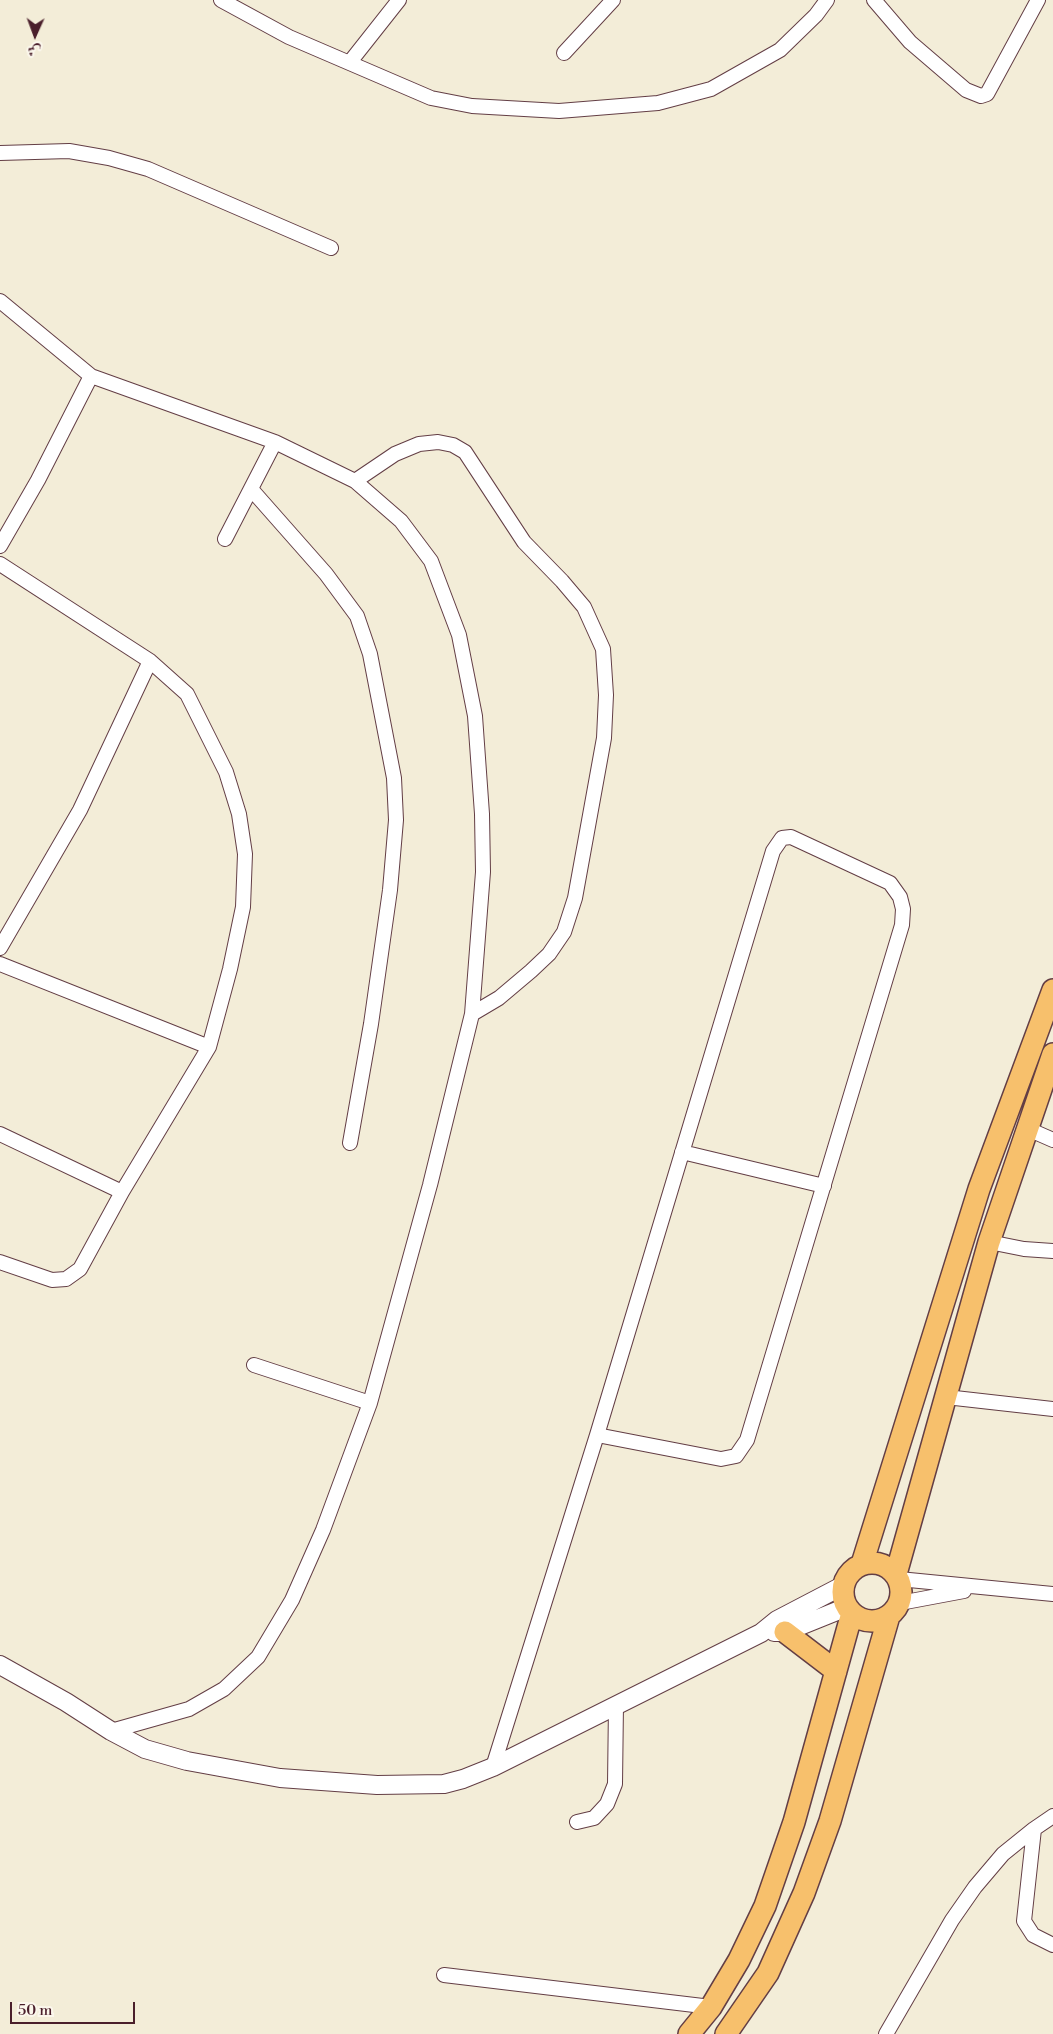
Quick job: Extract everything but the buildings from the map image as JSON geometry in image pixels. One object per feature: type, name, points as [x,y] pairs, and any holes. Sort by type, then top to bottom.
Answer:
[{"type":"main road","points":[[862,1564],[978,1189],[1053,990]]},
{"type":"main road","points":[[726,2034],[768,1972],[804,1893],[830,1821],[894,1609],[902,1591],[897,1576],[990,1242],[1053,1054]]},
{"type":"main road","points":[[894,1609],[877,1620],[864,1619],[850,1610],[843,1596],[844,1585],[850,1572],[862,1564],[880,1563],[897,1576]]},
{"type":"main road","points":[[689,2034],[711,2007],[739,1960],[771,1891],[794,1822],[836,1671],[850,1610]]},
{"type":"main road","points":[[785,1632],[836,1671]]},
{"type":"street","points":[[221,0],[289,37],[430,98],[472,106],[559,111],[658,103],[711,89],[780,50],[816,15],[827,0]]},
{"type":"street","points":[[350,62],[399,0]]},
{"type":"street","points":[[564,53],[613,0]]},
{"type":"street","points":[[874,0],[910,42],[966,90],[981,96],[987,94],[1038,0]]},
{"type":"street","points":[[0,153],[69,151],[109,158],[148,169],[331,248]]},
{"type":"street","points":[[0,301],[91,376],[275,442],[355,482],[401,521],[431,561],[459,634],[475,716],[482,814],[483,881],[472,1014],[430,1185],[370,1403],[323,1530],[296,1592],[258,1657],[224,1689],[189,1709],[111,1731]]},
{"type":"street","points":[[0,546],[38,480],[91,376]]},
{"type":"street","points":[[225,539],[275,442]]},
{"type":"street","points":[[355,482],[395,454],[419,444],[438,442],[453,445],[465,452],[524,542],[584,607],[603,649],[606,695],[604,738],[575,898],[564,932],[549,954],[531,971],[499,998],[472,1014]]},
{"type":"street","points":[[251,490],[326,574],[357,616],[370,654],[394,778],[396,820],[390,890],[371,1024],[350,1143]]},
{"type":"street","points":[[0,564],[150,661],[187,694],[226,772],[240,814],[245,854],[243,907],[230,969],[209,1047],[122,1192],[80,1269],[66,1279],[52,1280],[0,1262]]},
{"type":"street","points":[[0,948],[76,818],[150,661]]},
{"type":"street","points":[[493,1767],[597,1435],[772,851],[782,838],[791,836],[890,883],[900,897],[903,910],[902,925],[747,1440],[736,1456],[721,1459],[597,1435]]},
{"type":"street","points":[[0,964],[209,1047]]},
{"type":"street","points":[[1028,1130],[1053,1140]]},
{"type":"street","points":[[0,1134],[122,1192]]},
{"type":"street","points":[[682,1152],[824,1186]]},
{"type":"street","points":[[990,1242],[1024,1249],[1053,1251]]},
{"type":"street","points":[[254,1365],[370,1403]]},
{"type":"street","points":[[946,1398],[1053,1409]]},
{"type":"street","points":[[897,1576],[980,1588],[1053,1594]]},
{"type":"street","points":[[0,1665],[145,1749],[187,1761],[280,1778],[377,1785],[444,1784],[463,1780],[493,1767],[761,1633],[777,1620],[844,1585]]},
{"type":"street","points":[[894,1609],[980,1588]]},
{"type":"street","points":[[761,1633],[785,1632],[850,1610]]},
{"type":"street","points":[[576,1822],[594,1818],[607,1804],[614,1784],[616,1704]]},
{"type":"street","points":[[886,2034],[952,1920],[975,1887],[1003,1854],[1053,1816]]},
{"type":"street","points":[[1034,1829],[1024,1921],[1033,1936],[1053,1945]]},
{"type":"street","points":[[444,1975],[711,2007]]}]
